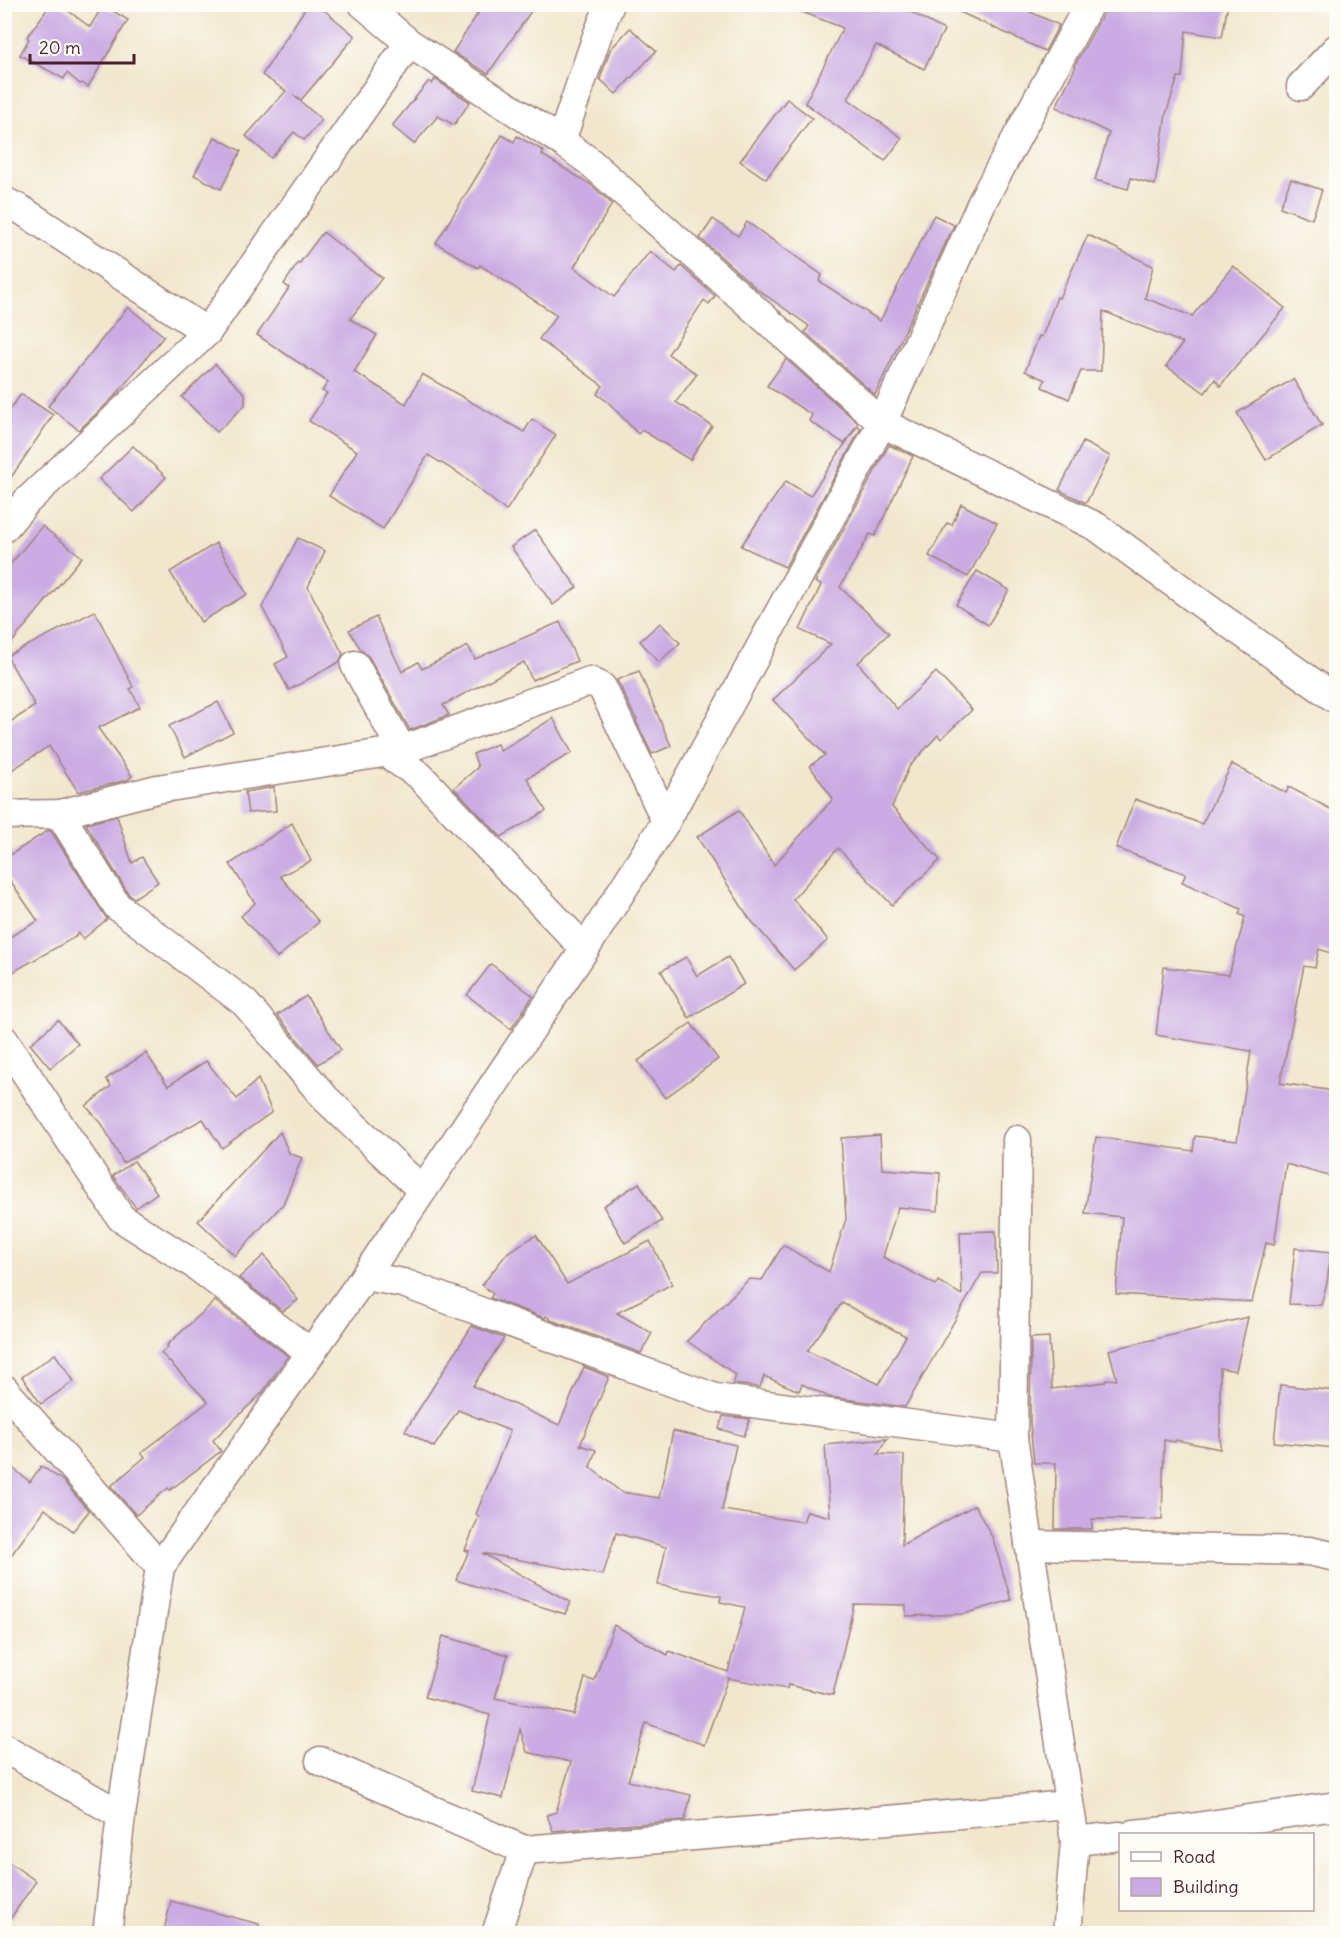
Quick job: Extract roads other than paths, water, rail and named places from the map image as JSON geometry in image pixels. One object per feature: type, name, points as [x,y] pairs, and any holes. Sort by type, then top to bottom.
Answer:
[{"type":"street","points":[[363,4],[410,43],[589,161],[882,423],[1097,527],[1336,699]]},
{"type":"street","points":[[561,141],[610,4]]},
{"type":"street","points":[[107,1934],[121,1815],[160,1567],[365,1276],[585,949],[666,821],[882,423],[983,200],[1089,4]]},
{"type":"street","points":[[4,528],[27,501],[207,332],[410,43]]},
{"type":"street","points":[[1301,86],[1336,49]]},
{"type":"street","points":[[4,201],[20,209],[207,332]]},
{"type":"street","points":[[355,665],[402,750]]},
{"type":"street","points":[[4,815],[60,814],[157,789],[402,750],[590,681],[602,687],[666,821]]},
{"type":"street","points":[[402,750],[396,760],[419,775],[585,949]]},
{"type":"street","points":[[60,814],[117,906],[245,1003],[326,1099],[422,1190]]},
{"type":"street","points":[[4,1040],[121,1218],[195,1265],[311,1353]]},
{"type":"street","points":[[1017,1140],[1013,1438],[1075,1841],[1067,1934]]},
{"type":"street","points":[[365,1276],[403,1283],[715,1398],[1013,1438]]},
{"type":"street","points":[[4,1389],[160,1567]]},
{"type":"street","points":[[1029,1545],[1309,1551],[1336,1557]]},
{"type":"street","points":[[4,1748],[121,1815]]},
{"type":"street","points":[[320,1761],[524,1850],[1070,1805]]},
{"type":"street","points":[[1144,1833],[1336,1806]]},
{"type":"street","points":[[1075,1841],[1119,1836]]},
{"type":"street","points":[[496,1934],[524,1850]]}]
